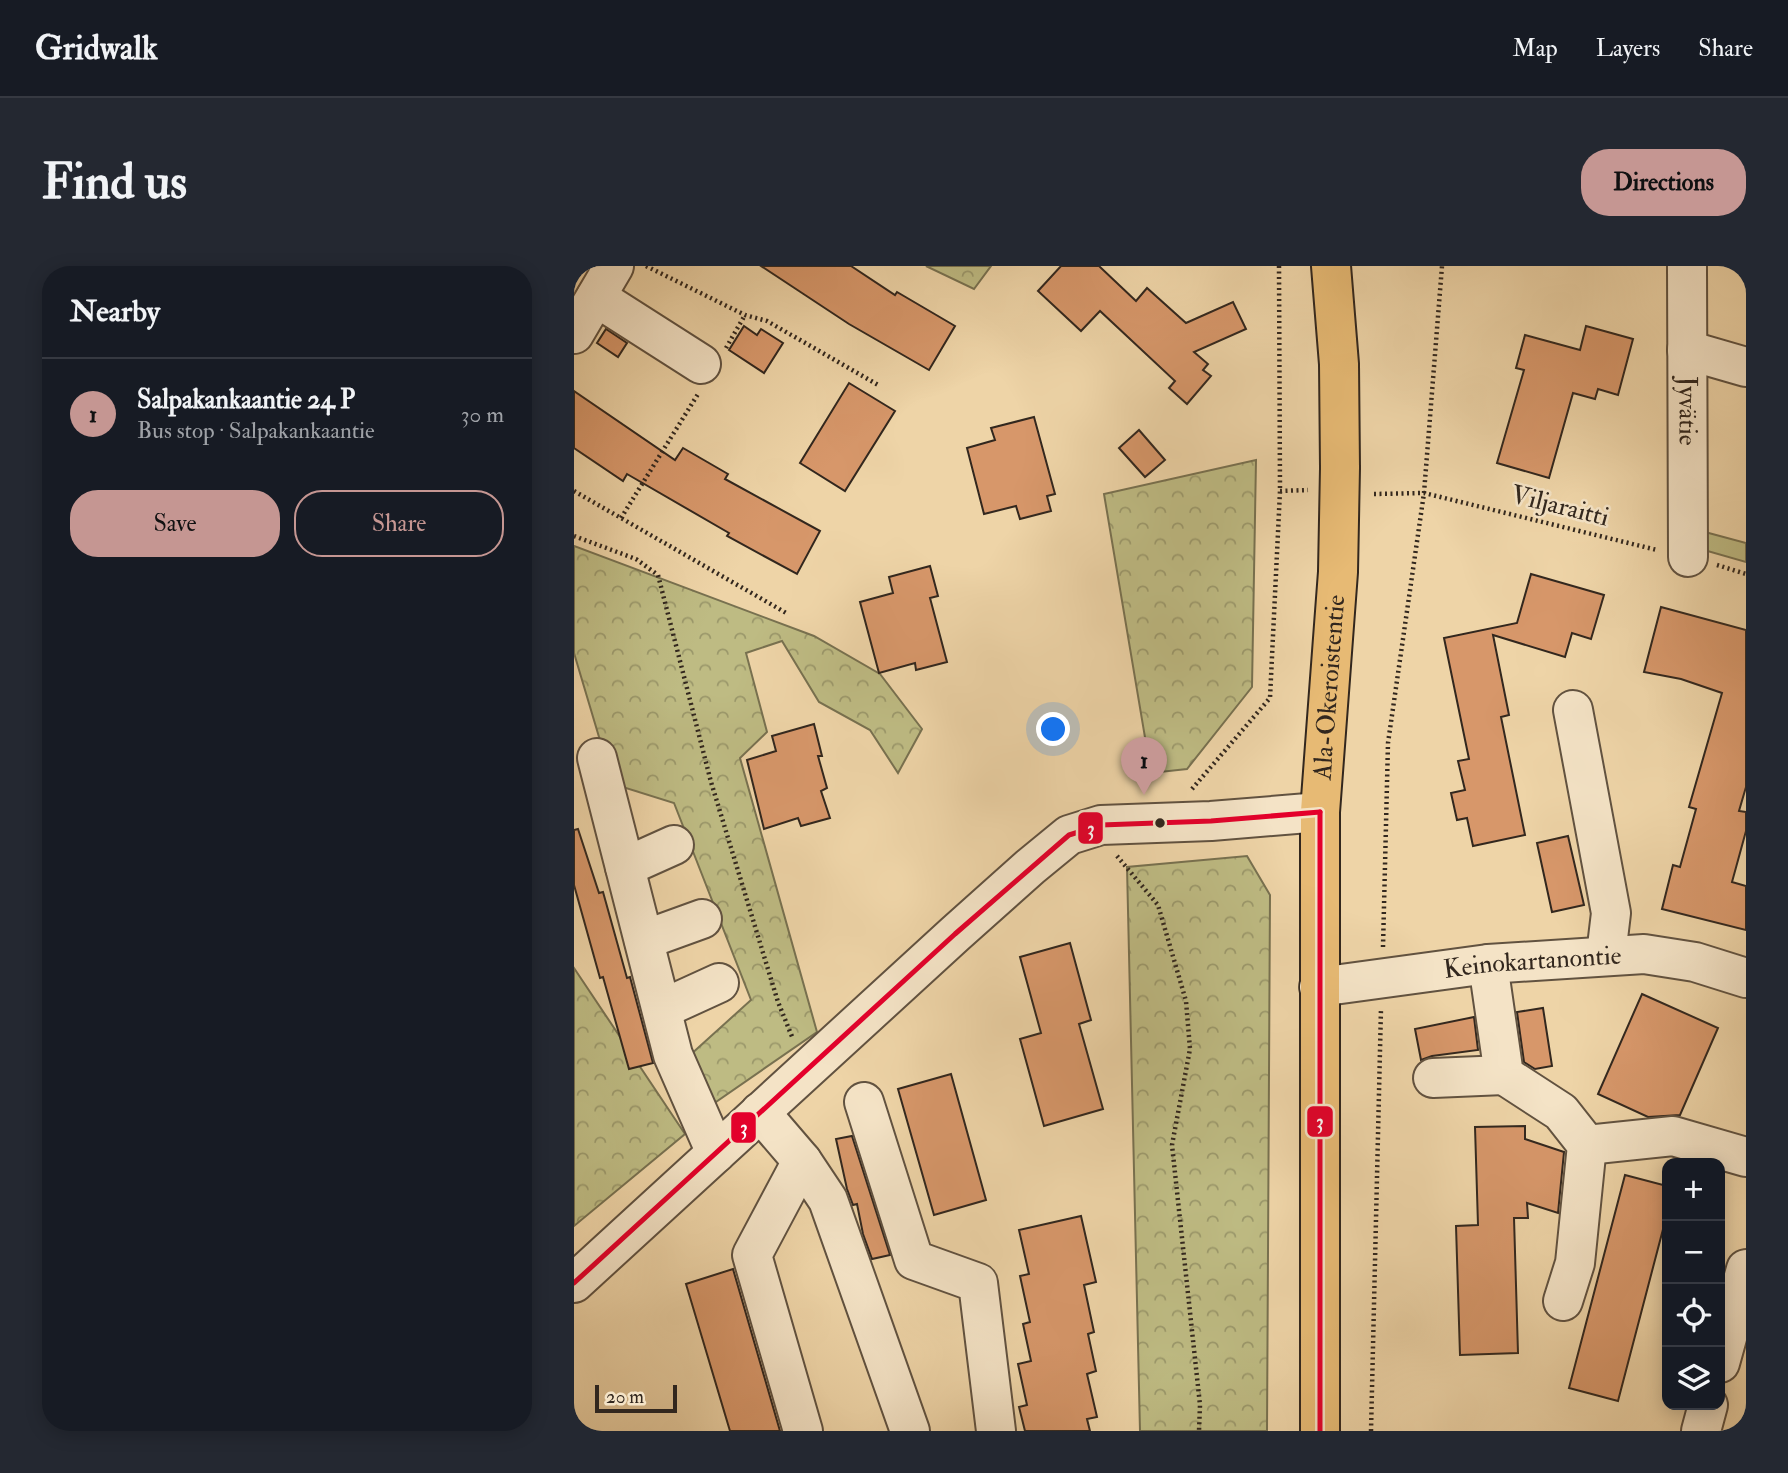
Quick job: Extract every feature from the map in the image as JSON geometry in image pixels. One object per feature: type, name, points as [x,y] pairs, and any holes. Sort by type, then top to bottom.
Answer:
[{"type":"main road","name":"Ala-Okeroistentie","points":[[1320,1431],[1320,812],[1338,572],[1339,364],[1331,266]]},
{"type":"main road","name":"Ala-Okeroistentie","points":[[1339,364],[1352,266]]},
{"type":"street","name":"Jyvätie","points":[[1687,266],[1688,557]]},
{"type":"street","points":[[574,334],[605,281],[706,372]]},
{"type":"street","points":[[1686,350],[1746,367]]},
{"type":"street","points":[[1573,709],[1611,913],[1606,955]]},
{"type":"street","points":[[597,758],[673,1055],[716,1153]]},
{"type":"street","points":[[574,1283],[1030,867],[1069,835],[1101,825],[1211,821],[1320,812]]},
{"type":"street","points":[[625,867],[674,845]]},
{"type":"street","points":[[644,940],[702,919]]},
{"type":"street","name":"Keinokartanontie","points":[[1319,987],[1488,964],[1644,954],[1695,962],[1746,978]]},
{"type":"street","points":[[1488,964],[1504,1075]]},
{"type":"street","points":[[662,1009],[719,983]]},
{"type":"street","points":[[1433,1078],[1504,1075],[1561,1112],[1587,1145],[1575,1263],[1563,1301]]},
{"type":"street","points":[[864,1102],[914,1260],[978,1283],[996,1431]]},
{"type":"street","points":[[760,1112],[802,1161],[828,1200],[910,1431]]},
{"type":"street","points":[[1587,1145],[1673,1136],[1746,1157]]},
{"type":"street","points":[[802,1161],[752,1255],[803,1431]]},
{"type":"street","points":[[1724,1347],[1746,1269]]},
{"type":"street","points":[[1701,1431],[1707,1410]]},
{"type":"path","points":[[645,266],[745,315],[767,321],[880,386]]},
{"type":"path","points":[[1180,791],[1192,790],[1270,698],[1280,491],[1279,266]]},
{"type":"path","points":[[1371,1431],[1388,743],[1424,493],[1442,266]]},
{"type":"path","points":[[621,518],[706,372],[745,315]]},
{"type":"path","points":[[1280,491],[1321,490]]},
{"type":"path","points":[[574,491],[788,614]]},
{"type":"path","name":"Viljaraitti","points":[[1374,494],[1424,493],[1688,557]]},
{"type":"path","points":[[574,536],[636,559],[658,575],[711,782],[778,1002],[798,1051]]},
{"type":"path","points":[[1114,853],[1158,905],[1186,1001],[1190,1049],[1172,1144],[1199,1391],[1199,1431]]},
{"type":"green space","points":[[926,266],[991,266],[974,289]]},
{"type":"green space","points":[[1256,460],[1252,687],[1187,769],[1151,773],[1104,494]]},
{"type":"green space","points":[[1705,532],[1746,543],[1746,562],[1704,550]]},
{"type":"green space","points":[[574,546],[814,636],[880,674],[922,729],[898,773],[870,730],[819,702],[782,641],[746,653],[767,732],[740,758],[817,1032],[713,1104],[689,1056],[751,1000],[674,803],[613,784],[574,653]]},
{"type":"green space","points":[[1247,856],[1270,895],[1267,1431],[1140,1431],[1127,867]]},
{"type":"green space","points":[[574,968],[685,1134],[574,1226]]},
{"type":"building","points":[[761,266],[851,266],[895,295],[897,292],[955,326],[929,370],[849,324]]},
{"type":"building","points":[[1061,266],[1099,266],[1136,301],[1147,288],[1186,323],[1233,302],[1246,329],[1194,352],[1208,364],[1203,370],[1211,376],[1187,404],[1169,388],[1175,381],[1100,311],[1081,331],[1038,291]]},
{"type":"building","points":[[744,326],[757,335],[761,329],[783,343],[764,373],[729,350]]},
{"type":"building","points":[[1586,326],[1633,339],[1618,395],[1598,389],[1595,399],[1573,393],[1549,478],[1497,463],[1524,370],[1516,368],[1525,335],[1580,350]]},
{"type":"building","points":[[606,329],[627,343],[618,357],[597,343]]},
{"type":"building","points":[[849,383],[895,411],[845,491],[800,463]]},
{"type":"building","points":[[574,391],[675,460],[683,448],[728,474],[725,479],[820,531],[797,574],[727,536],[729,533],[627,474],[623,481],[574,448]]},
{"type":"building","points":[[1034,417],[1055,494],[1047,496],[1051,511],[1020,519],[1016,506],[984,514],[967,448],[995,440],[991,428]]},
{"type":"building","points":[[1139,430],[1165,460],[1145,477],[1119,448]]},
{"type":"building","points":[[930,566],[938,596],[930,598],[947,662],[916,670],[915,663],[879,673],[860,602],[893,593],[889,577]]},
{"type":"building","points":[[1531,574],[1604,595],[1591,639],[1572,633],[1565,657],[1493,635],[1509,715],[1501,717],[1525,835],[1473,846],[1467,818],[1457,820],[1451,793],[1465,790],[1458,761],[1469,759],[1444,638],[1517,623]]},
{"type":"building","points":[[1661,607],[1746,630],[1746,787],[1739,811],[1746,812],[1746,831],[1732,882],[1746,886],[1746,930],[1662,909],[1673,865],[1680,867],[1696,809],[1689,807],[1722,693],[1681,679],[1644,672]]},
{"type":"building","points":[[814,724],[822,756],[818,756],[827,788],[821,791],[830,818],[801,826],[798,818],[764,829],[747,760],[776,751],[772,736]]},
{"type":"building","points":[[578,829],[599,893],[603,892],[653,1063],[629,1069],[574,885],[574,830]]},
{"type":"building","points":[[1568,836],[1584,905],[1552,912],[1537,843]]},
{"type":"building","points":[[1070,943],[1091,1020],[1079,1024],[1103,1109],[1044,1126],[1020,1039],[1041,1033],[1020,957]]},
{"type":"building","points":[[1642,994],[1718,1028],[1680,1115],[1648,1117],[1598,1094]]},
{"type":"building","points":[[1543,1008],[1552,1066],[1535,1069],[1524,1062],[1517,1012]]},
{"type":"building","points":[[1474,1017],[1478,1050],[1421,1060],[1415,1029]]},
{"type":"building","points":[[951,1074],[986,1200],[934,1215],[898,1089]]},
{"type":"building","points":[[1525,1126],[1525,1139],[1564,1152],[1558,1213],[1527,1203],[1528,1218],[1514,1218],[1518,1353],[1460,1355],[1456,1226],[1478,1225],[1475,1127]]},
{"type":"building","points":[[852,1136],[890,1255],[872,1259],[863,1234],[857,1204],[853,1205],[847,1189],[836,1139]]},
{"type":"building","points":[[1625,1175],[1662,1185],[1662,1233],[1618,1401],[1569,1388]]},
{"type":"building","points":[[1081,1216],[1096,1282],[1084,1285],[1094,1332],[1088,1334],[1096,1371],[1087,1374],[1097,1417],[1087,1419],[1090,1431],[1025,1431],[1019,1407],[1027,1405],[1018,1364],[1031,1361],[1023,1324],[1030,1322],[1020,1276],[1029,1274],[1019,1230]]},
{"type":"building","points":[[733,1269],[780,1431],[730,1431],[686,1284]]},
{"type":"transit line","name":"3","points":[[1320,812],[1320,1431]]},
{"type":"transit line","name":"3","points":[[574,1283],[955,934],[1069,835],[1101,825],[1211,821],[1320,812]]},
{"type":"place","name":"Salpakankaantie 24 P","points":[[1144,795]]}]
